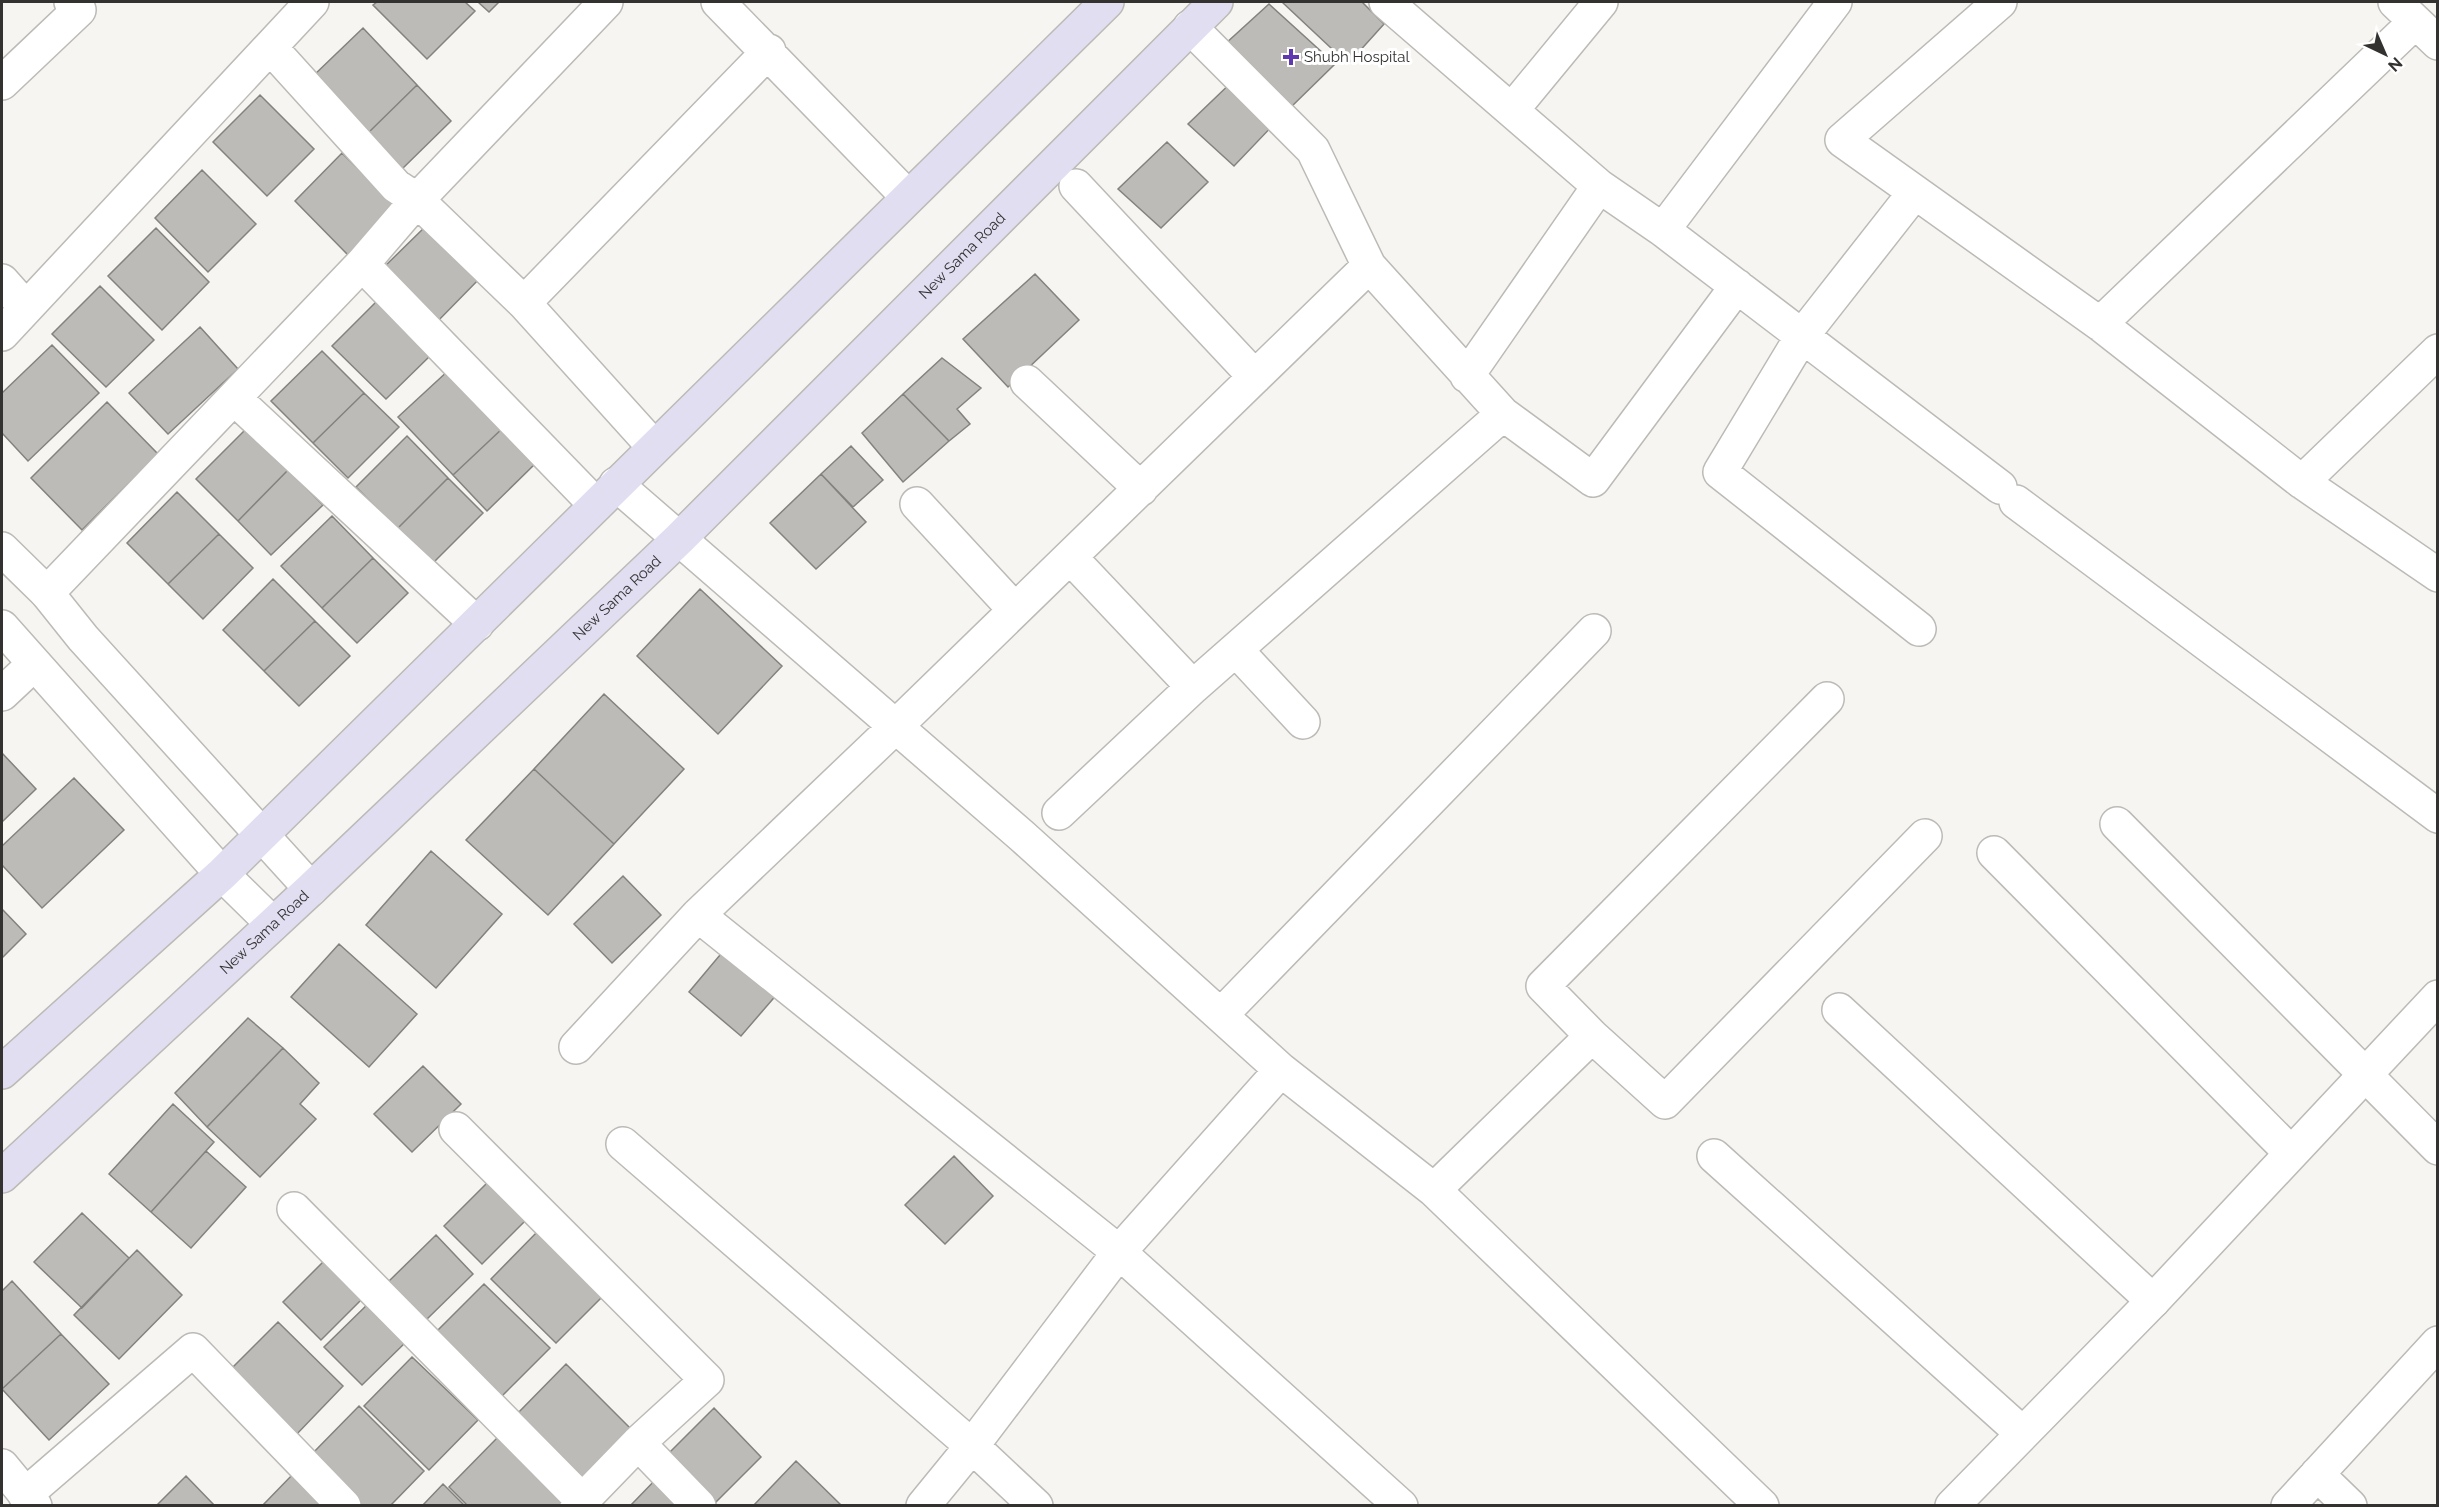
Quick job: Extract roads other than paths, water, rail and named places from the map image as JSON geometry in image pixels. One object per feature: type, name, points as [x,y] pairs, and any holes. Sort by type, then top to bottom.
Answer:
[{"type":"main road","points":[[2,1072],[222,874],[1107,2]]},
{"type":"main road","name":"New Sama Road","points":[[2,1176],[311,889],[679,539],[1216,2]]},
{"type":"street","points":[[2,83],[79,10],[71,2]]},
{"type":"street","points":[[2,334],[312,2]]},
{"type":"street","points":[[47,592],[362,264],[417,200],[606,2]]},
{"type":"street","points":[[718,2],[769,51],[908,197]]},
{"type":"street","points":[[1386,2],[1599,186],[1663,230],[2008,494],[2438,816]]},
{"type":"street","points":[[1512,110],[1601,2]]},
{"type":"street","points":[[1663,230],[1835,2]]},
{"type":"street","points":[[2000,2],[1842,140],[2100,324],[2302,482],[2438,575]]},
{"type":"street","points":[[2100,324],[2416,22]]},
{"type":"street","points":[[1190,27],[1313,150],[1369,266],[1503,414],[1593,480],[1737,286]]},
{"type":"street","points":[[270,47],[396,186],[417,200],[524,303],[654,447]]},
{"type":"street","points":[[524,303],[769,51]]},
{"type":"street","points":[[1076,186],[1255,377]]},
{"type":"street","points":[[1467,376],[1599,186]]},
{"type":"street","points":[[1915,192],[1802,336],[1720,471],[1919,629]]},
{"type":"street","points":[[362,264],[606,494],[679,539],[894,728],[1022,836],[1222,1014],[1281,1070],[1434,1190],[1762,1506]]},
{"type":"street","points":[[576,1047],[698,915],[1016,610],[1369,266]]},
{"type":"street","points":[[2,281],[26,308]]},
{"type":"street","points":[[2302,482],[2438,351]]},
{"type":"street","points":[[1027,382],[1141,489]]},
{"type":"street","points":[[234,399],[477,624]]},
{"type":"street","points":[[1059,813],[1193,687],[1237,651],[1503,414]]},
{"type":"street","points":[[917,504],[1016,610]]},
{"type":"street","points":[[2,549],[47,592],[84,638],[311,889]]},
{"type":"street","points":[[1070,557],[1193,687]]},
{"type":"street","points":[[2,627],[33,665],[222,874],[273,924]]},
{"type":"street","points":[[1222,1014],[1594,631]]},
{"type":"street","points":[[1237,651],[1303,722]]},
{"type":"street","points":[[2,694],[33,665]]},
{"type":"street","points":[[1827,699],[1543,986],[1592,1036],[1665,1102],[1925,836]]},
{"type":"street","points":[[2116,824],[2438,1148]]},
{"type":"street","points":[[1994,853],[2290,1152]]},
{"type":"street","points":[[698,915],[1119,1252],[1401,1506]]},
{"type":"street","points":[[1952,1506],[2153,1301],[2290,1152],[2438,997]]},
{"type":"street","points":[[1839,1010],[2153,1301]]},
{"type":"street","points":[[1434,1190],[1592,1036]]},
{"type":"street","points":[[922,1506],[972,1446],[1119,1252],[1281,1070]]},
{"type":"street","points":[[294,1209],[580,1503],[638,1443],[707,1380],[456,1129]]},
{"type":"street","points":[[623,1144],[972,1446],[1036,1506]]},
{"type":"street","points":[[1714,1156],[2022,1433]]},
{"type":"street","points":[[2288,1506],[2438,1343]]},
{"type":"street","points":[[2,1466],[30,1501],[193,1350],[344,1506]]},
{"type":"street","points":[[638,1443],[699,1506]]},
{"type":"street","points":[[2317,1474],[2350,1506]]},
{"type":"place","name":"Shubh Hospital","points":[[1291,57]]}]
